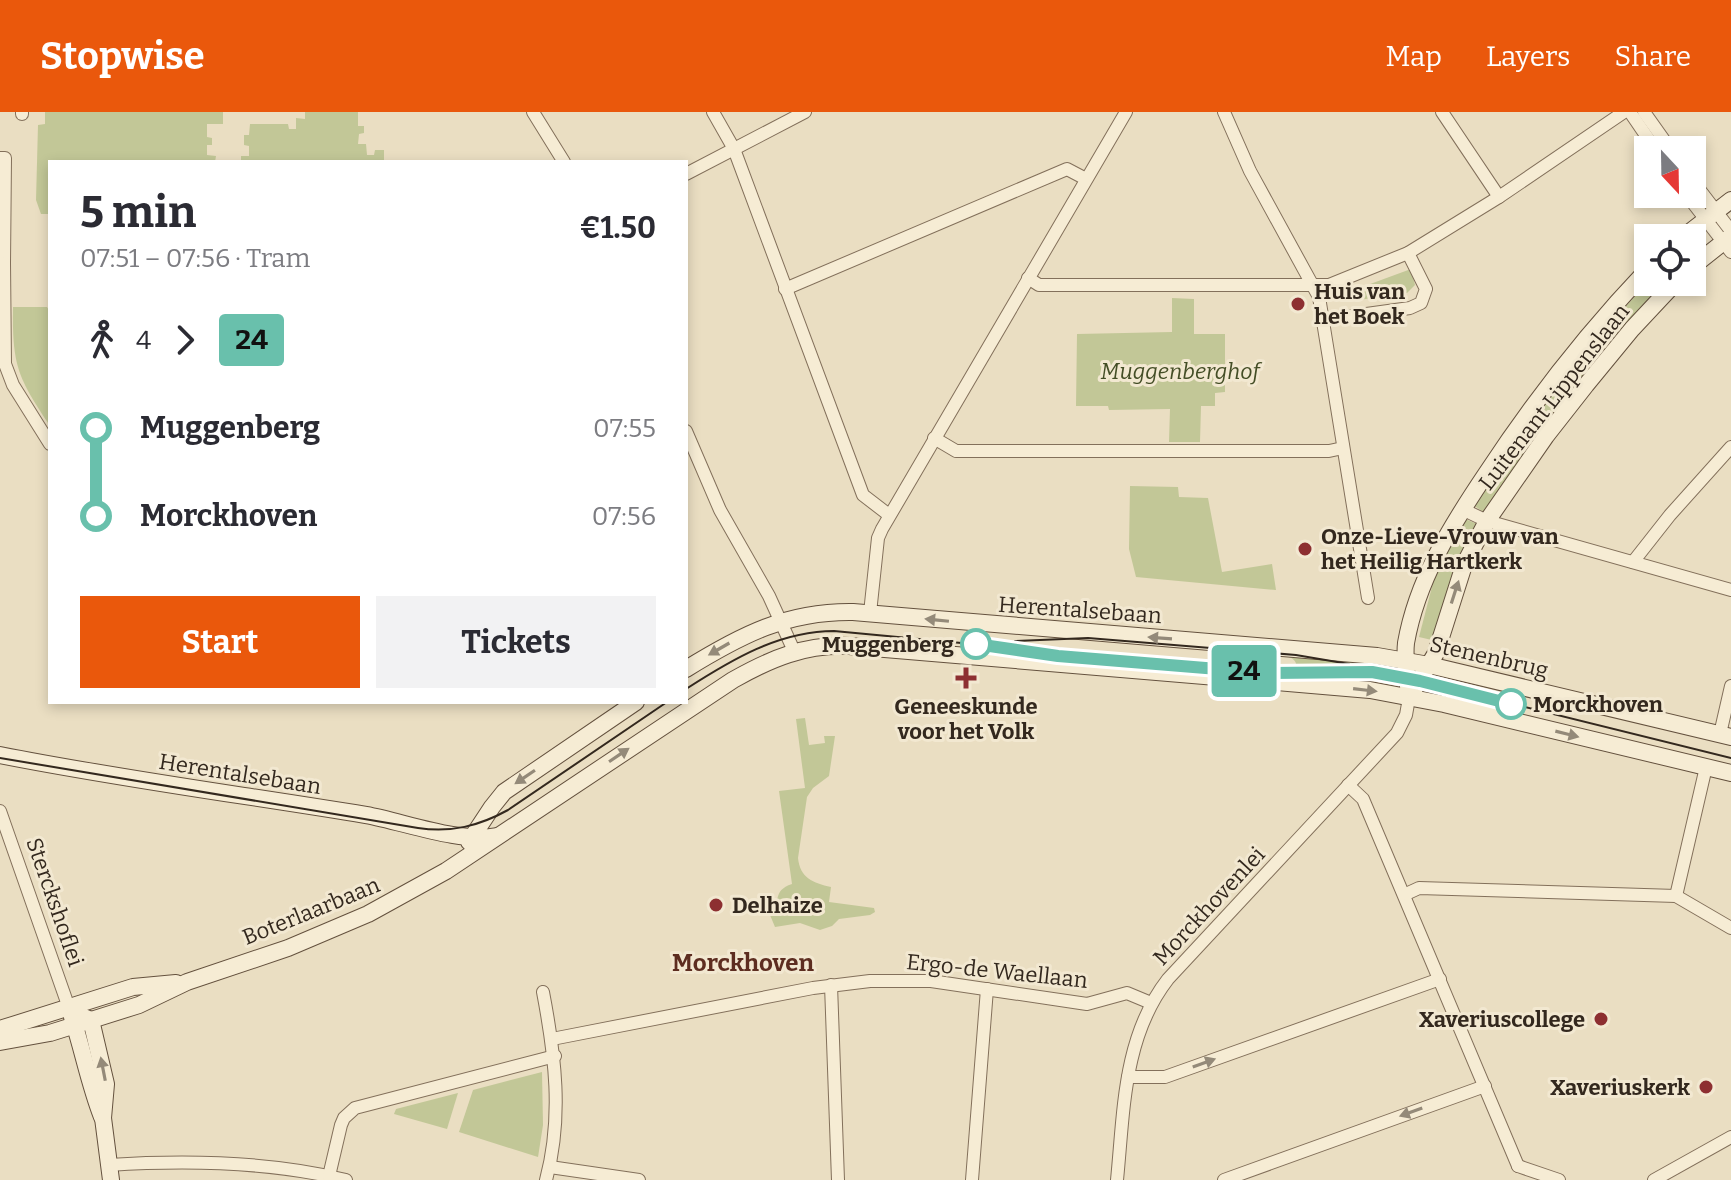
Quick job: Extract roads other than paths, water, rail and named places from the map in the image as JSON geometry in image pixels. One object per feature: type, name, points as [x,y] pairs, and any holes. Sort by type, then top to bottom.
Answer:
[{"type":"main road","points":[[1700,224],[1731,200]]},
{"type":"main road","points":[[1706,257],[1729,241]]},
{"type":"main road","name":"Luitenant Lippenslaan","points":[[1403,696],[1406,646],[1429,568],[1462,509],[1564,365],[1634,285]]},
{"type":"main road","name":"Luitenant Lippenslaan","points":[[1403,696],[1436,653],[1464,565],[1487,521],[1546,436],[1632,329],[1663,296]]},
{"type":"main road","name":"Herentalsebaan","points":[[688,668],[745,635],[781,620],[823,612],[870,613],[994,626],[1377,656]]},
{"type":"main road","name":"Herentalsebaan","points":[[0,755],[372,816],[473,837],[502,834],[722,686],[756,667],[794,651],[823,646],[1364,690],[1403,696]]},
{"type":"main road","name":"Stenenbrug","points":[[1377,656],[1429,665],[1725,736]]},
{"type":"main road","points":[[1403,696],[1731,773]]},
{"type":"main road","points":[[473,837],[504,792],[633,704]]},
{"type":"main road","name":"Boterlaarbaan","points":[[0,1042],[50,1033],[139,1005],[187,982],[328,932],[410,893],[502,834]]},
{"type":"main road","name":"Boterlaarbaan","points":[[446,871],[473,837]]},
{"type":"main road","name":"Boterlaarbaan","points":[[0,1029],[133,987],[187,982]]},
{"type":"main road","points":[[69,1008],[82,1023],[106,1084],[103,1118],[110,1172]]},
{"type":"street","points":[[533,112],[563,160]]},
{"type":"street","points":[[713,112],[734,149],[863,495],[889,515]]},
{"type":"street","points":[[688,173],[805,112]]},
{"type":"street","points":[[870,613],[878,538],[889,515],[1126,112]]},
{"type":"street","points":[[1224,112],[1250,171],[1319,297],[1368,598]]},
{"type":"street","points":[[1442,112],[1499,197]]},
{"type":"street","points":[[1028,278],[1039,285],[1329,285],[1408,253],[1627,112],[1645,136]]},
{"type":"street","points":[[1644,112],[1661,136]]},
{"type":"street","points":[[0,158],[5,158],[2,263],[5,364],[13,385],[48,441]]},
{"type":"street","points":[[785,289],[1067,169],[1086,179]]},
{"type":"street","points":[[1701,208],[1729,241]]},
{"type":"street","points":[[1706,208],[1710,216]]},
{"type":"street","points":[[1323,320],[1410,308],[1421,303],[1426,289],[1408,253]]},
{"type":"street","points":[[688,436],[720,510],[781,620],[794,651]]},
{"type":"street","points":[[934,438],[956,451],[1329,451],[1343,448]]},
{"type":"street","points":[[1633,562],[1679,504],[1731,447]]},
{"type":"street","points":[[1462,509],[1487,521],[1731,590]]},
{"type":"street","points":[[1725,736],[1731,686]]},
{"type":"street","name":"Morckhovenlei","points":[[1117,1180],[1135,1040],[1151,1003],[1168,979],[1397,733],[1406,715],[1403,696]]},
{"type":"street","points":[[1676,896],[1706,767]]},
{"type":"street","points":[[1348,785],[1363,799],[1406,894],[1518,1166],[1513,1180]]},
{"type":"street","name":"Sterckshoflei","points":[[0,811],[69,1008]]},
{"type":"street","points":[[1406,894],[1419,888],[1676,896],[1731,928]]},
{"type":"street","points":[[1128,1077],[1165,1077],[1440,979]]},
{"type":"street","name":"Ergo-de Waellaan","points":[[552,1039],[831,985],[892,980],[931,981],[1087,1004],[1127,993],[1151,1003]]},
{"type":"street","points":[[831,985],[838,1180]]},
{"type":"street","points":[[972,1180],[987,989]]},
{"type":"street","points":[[543,992],[555,1056],[556,1125],[548,1173],[639,1180]]},
{"type":"street","points":[[329,1176],[341,1125],[355,1108],[555,1056]]},
{"type":"street","points":[[1224,1180],[1485,1086]]},
{"type":"street","points":[[1654,1180],[1731,1137]]},
{"type":"street","points":[[110,1172],[241,1164],[295,1169],[346,1180]]},
{"type":"street","points":[[1518,1166],[1559,1180]]},
{"type":"tram line","points":[[688,688],[756,649],[794,636],[834,631],[1004,647],[1058,656],[1267,673],[1361,671],[1420,681],[1731,758]]},
{"type":"tram line","points":[[1015,641],[1088,638],[1296,655],[1349,664]]},
{"type":"tram line","name":"24","points":[[976,644],[1058,656],[1267,673],[1372,672],[1511,704]]},
{"type":"tram line","points":[[0,758],[418,828],[453,829],[475,824],[508,810],[664,704]]},
{"type":"place","name":"Huis van het Boek","points":[[1298,304]]},
{"type":"place","name":"Onze-Lieve-Vrouw van het Heilig Hartkerk","points":[[1305,549]]},
{"type":"place","name":"Muggenberg","points":[[976,644]]},
{"type":"place","name":"Geneeskunde voor het Volk","points":[[966,678]]},
{"type":"place","name":"Morckhoven","points":[[1511,704]]},
{"type":"place","name":"Delhaize","points":[[716,905]]},
{"type":"place","name":"Xaveriuscollege","points":[[1601,1019]]},
{"type":"place","name":"Xaveriuskerk","points":[[1706,1087]]},
{"type":"district","name":"Morckhoven","points":[[743,963]]},
{"type":"park label","name":"Muggenberghof","points":[[1180,371]]}]
